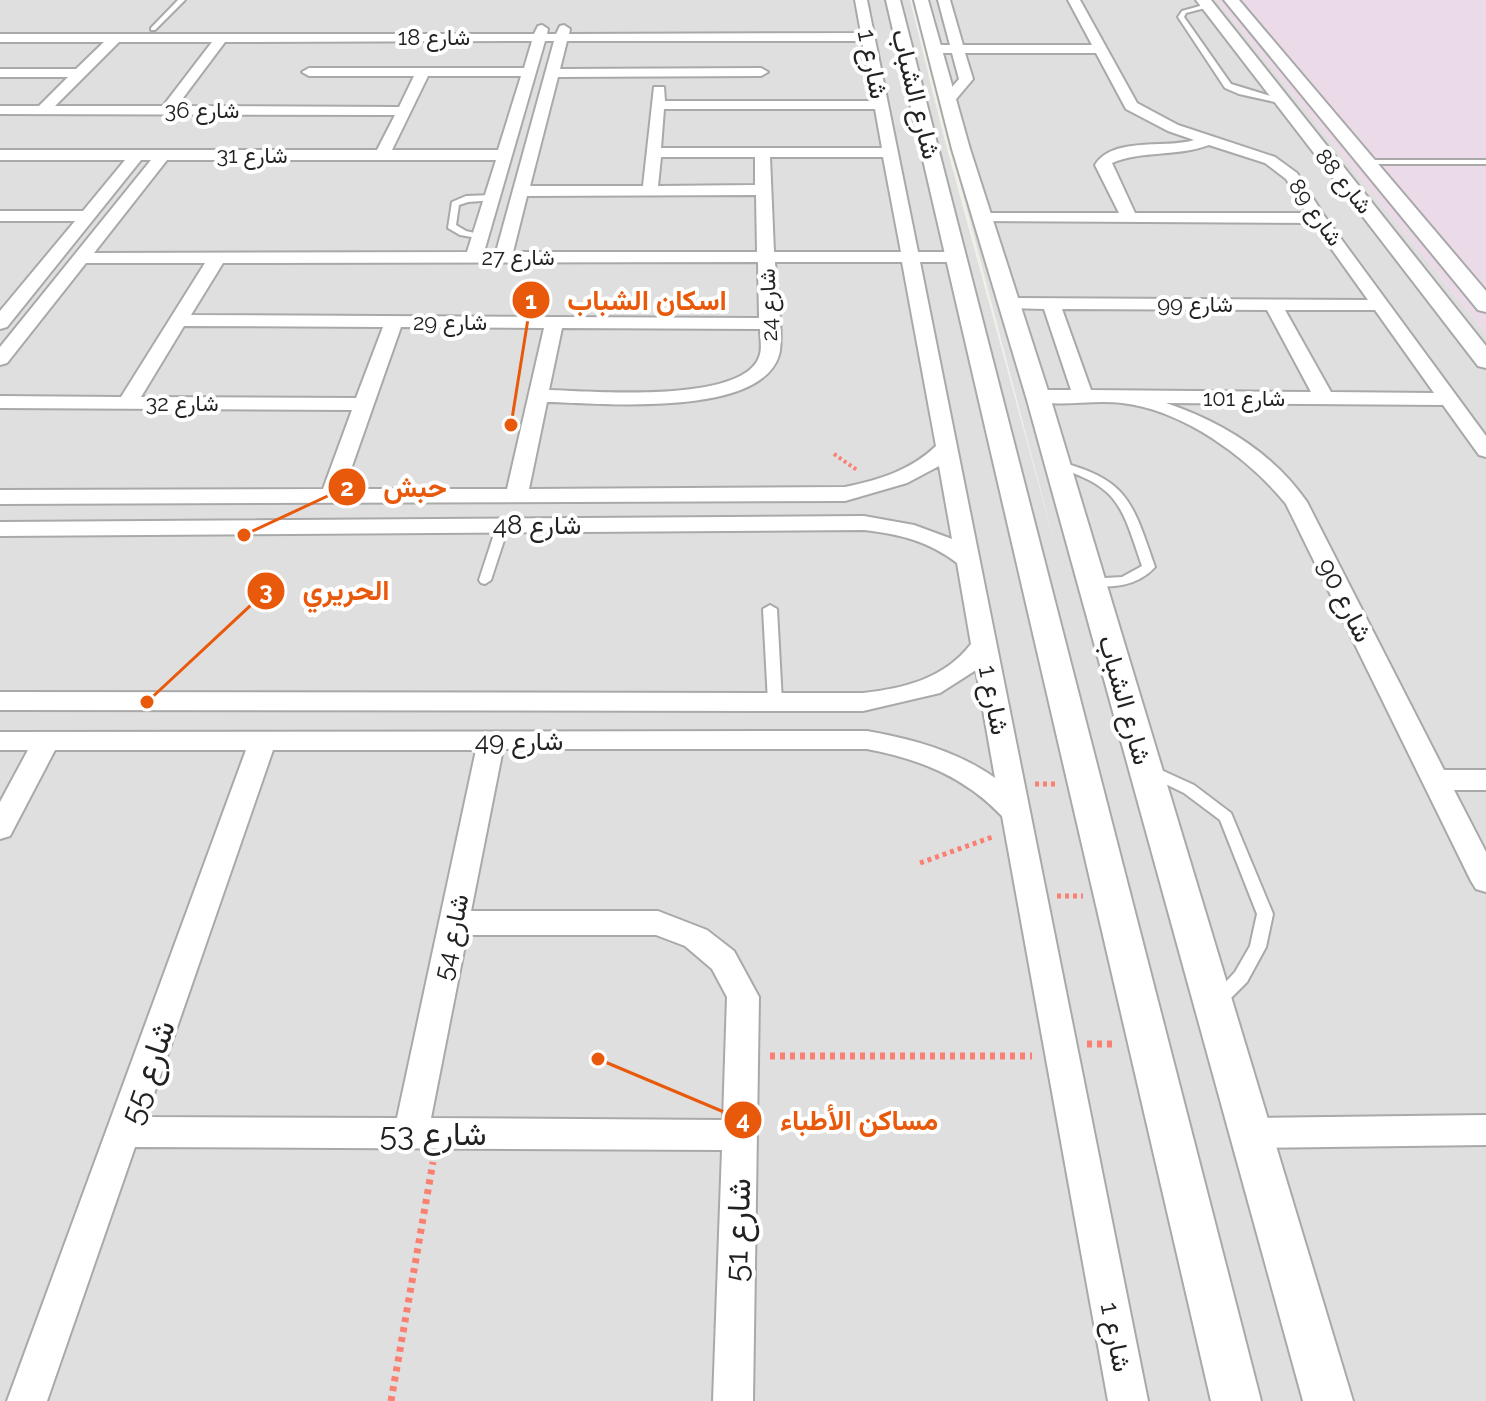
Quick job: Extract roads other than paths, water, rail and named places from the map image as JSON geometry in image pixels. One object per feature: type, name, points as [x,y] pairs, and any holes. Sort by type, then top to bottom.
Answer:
[{"type":"street","name":"شارع 1","points":[[861,0],[1128,1401]]},
{"type":"street","name":"شارع الشباب","points":[[893,0],[934,57],[954,251],[1236,1401]]},
{"type":"street","name":"شارع الشباب","points":[[921,0],[934,57],[1037,396],[1328,1401]]},
{"type":"street","points":[[944,0],[934,57],[1098,49]]},
{"type":"street","name":"شارع 89","points":[[1074,0],[1131,106],[1153,120],[1252,153],[1284,169],[1486,451]]},
{"type":"street","name":"شارع 88","points":[[1231,0],[1486,305]]},
{"type":"street","name":"شارع 88","points":[[1205,3],[1486,361]]},
{"type":"street","name":"شارع 18","points":[[0,29],[867,33]]},
{"type":"street","name":"شارع 18","points":[[0,38],[221,38],[320,55],[541,33]]},
{"type":"street","points":[[477,247],[541,33]]},
{"type":"street","name":"شارع 18","points":[[562,33],[761,71],[867,33]]},
{"type":"street","points":[[504,251],[562,33]]},
{"type":"street","points":[[43,110],[115,38]]},
{"type":"street","points":[[167,110],[221,38]]},
{"type":"street","points":[[301,85],[320,55],[423,72],[529,72]]},
{"type":"street","points":[[552,73],[761,71],[881,105]]},
{"type":"street","points":[[658,105],[761,71]]},
{"type":"street","points":[[382,155],[423,72]]},
{"type":"street","points":[[650,190],[661,72]]},
{"type":"street","points":[[0,73],[80,73]]},
{"type":"street","name":"شارع 36","points":[[0,110],[167,110],[289,104],[404,111]]},
{"type":"street","points":[[1129,217],[1103,165],[1106,160],[1125,153],[1184,149],[1207,140]]},
{"type":"street","points":[[654,152],[890,153]]},
{"type":"street","name":"شارع 24","points":[[538,396],[695,396],[723,390],[747,380],[763,368],[770,354],[762,152]]},
{"type":"street","points":[[1322,153],[1362,157]]},
{"type":"street","name":"شارع 31","points":[[0,155],[134,160]]},
{"type":"street","name":"شارع 31","points":[[159,160],[382,155],[503,160]]},
{"type":"street","points":[[0,323],[134,160]]},
{"type":"street","name":"شارع 31","points":[[0,164],[134,160],[503,160]]},
{"type":"street","points":[[0,359],[159,160]]},
{"type":"street","points":[[520,191],[764,190]]},
{"type":"street","points":[[0,216],[87,216]]},
{"type":"street","points":[[982,218],[1318,218]]},
{"type":"street","name":"شارع 27","points":[[86,252],[477,247],[504,251],[954,251]]},
{"type":"street","name":"شارع 27","points":[[86,252],[217,258],[477,247]]},
{"type":"street","points":[[128,402],[217,258]]},
{"type":"street","name":"شارع 99","points":[[1008,303],[1383,305]]},
{"type":"street","points":[[1051,303],[1083,396]]},
{"type":"street","points":[[1273,305],[1324,398]]},
{"type":"street","name":"شارع 29","points":[[179,320],[769,324]]},
{"type":"street","points":[[331,496],[394,321]]},
{"type":"street","points":[[517,495],[554,323]]},
{"type":"street","name":"شارع 101","points":[[1037,396],[1450,399]]},
{"type":"street","name":"شارع 90","points":[[1125,397],[1169,410],[1209,427],[1260,462],[1280,480],[1296,502],[1486,881]]},
{"type":"street","name":"شارع 32","points":[[0,402],[364,404]]},
{"type":"street","name":"شارع 48","points":[[0,497],[845,494],[881,486],[912,474],[936,459],[946,448]]},
{"type":"street","points":[[1008,470],[1057,467]]},
{"type":"street","name":"شارع 48","points":[[0,529],[864,523],[898,527],[930,536],[968,561]]},
{"type":"street","name":"شارع 49","points":[[0,701],[863,702],[907,696],[944,682],[973,662],[984,645]]},
{"type":"street","name":"شارع 49","points":[[1,742],[867,740],[915,748],[958,765],[996,790],[1017,820]]},
{"type":"street","points":[[0,829],[46,741]]},
{"type":"street","name":"شارع 55","points":[[27,1401],[126,1132],[263,741]]},
{"type":"street","name":"شارع 54","points":[[425,1133],[454,923],[491,741]]},
{"type":"street","points":[[1435,780],[1486,780]]},
{"type":"street","name":"شارع 51","points":[[454,923],[658,923],[696,938],[723,960],[743,997],[733,1401]]},
{"type":"street","points":[[1251,1133],[1486,1130]]},
{"type":"street","name":"شارع 53","points":[[126,1132],[740,1135]]},
{"type":"lane","points":[[153,29],[182,0]]},
{"type":"lane","points":[[1205,3],[1184,12],[1181,17],[1228,86],[1281,102]]},
{"type":"lane","points":[[1362,157],[1486,162]]},
{"type":"lane","points":[[477,247],[451,226],[455,204],[466,199],[492,198]]},
{"type":"lane","points":[[1057,467],[1096,477],[1124,498],[1149,567],[1139,577],[1125,582],[1091,582]]},
{"type":"lane","points":[[485,580],[503,525]]},
{"type":"lane","points":[[770,609],[775,702]]},
{"type":"lane","points":[[1145,768],[1189,789],[1226,817],[1265,914],[1258,947],[1241,977],[1214,1004]]},
{"type":"place","name":"اسكان الشباب","points":[[511,425]]},
{"type":"place","name":"حبش","points":[[244,535]]},
{"type":"place","name":"الحريري","points":[[147,702]]},
{"type":"place","name":"مساكن الأطباء","points":[[598,1059]]}]
